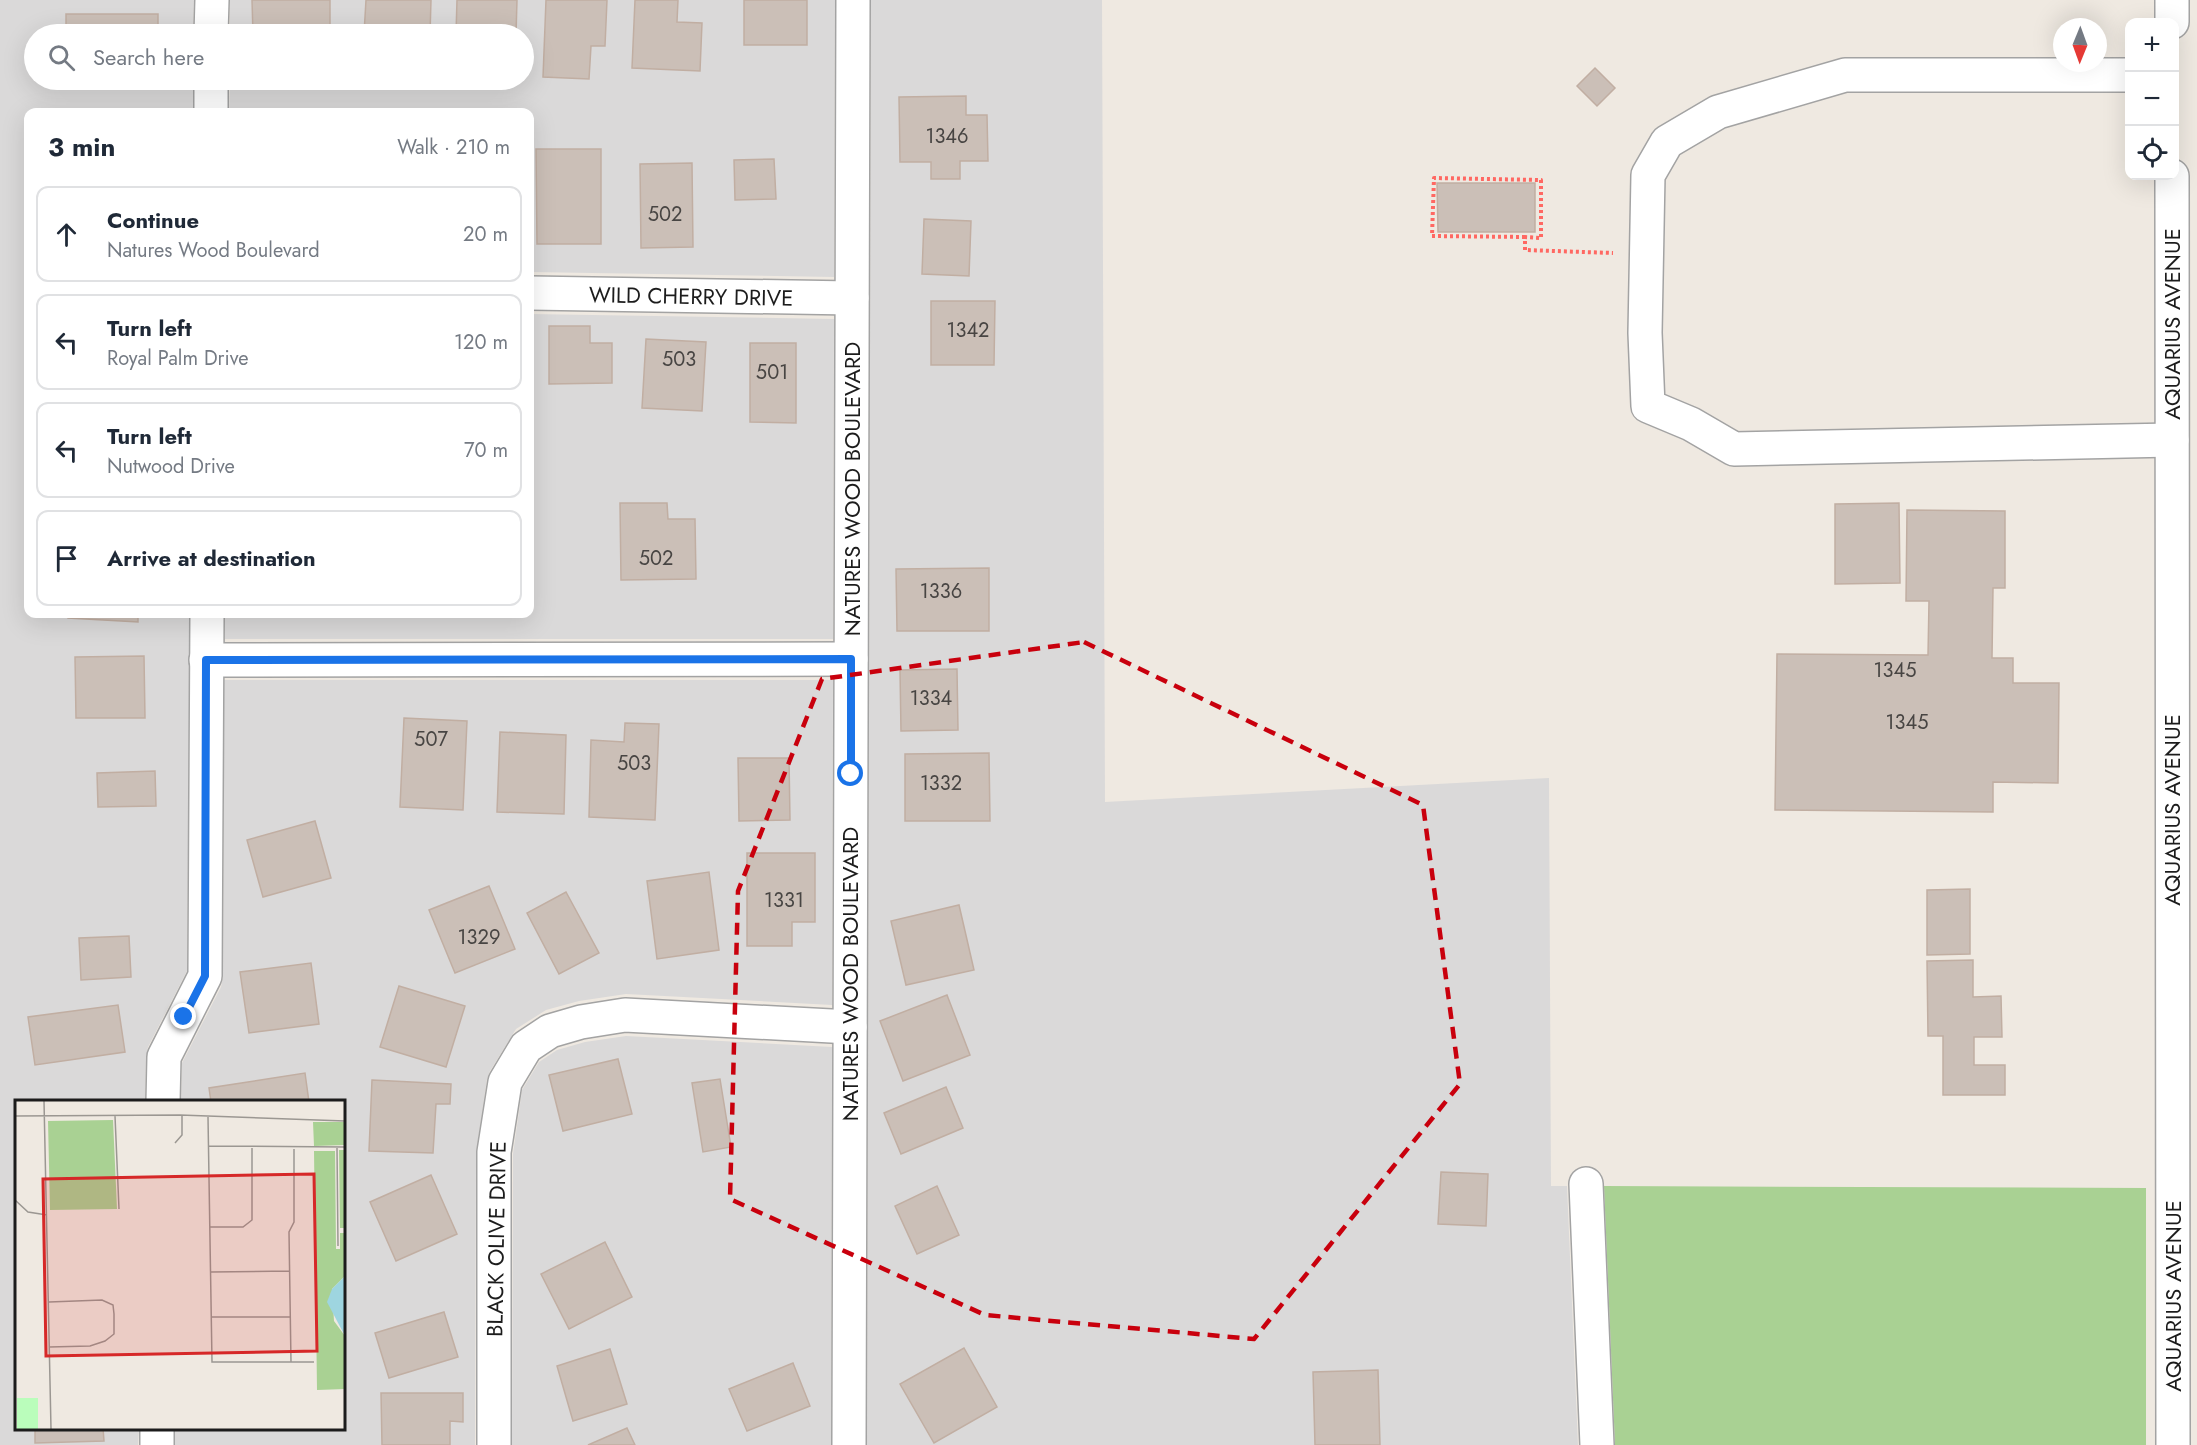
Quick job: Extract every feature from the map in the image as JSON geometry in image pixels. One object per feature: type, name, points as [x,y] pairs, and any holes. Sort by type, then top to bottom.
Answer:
[{"type":"street","points":[[212,0],[212,24]]},
{"type":"street","name":"NATURES WOOD BOULEVARD","points":[[849,1445],[853,0]]},
{"type":"street","points":[[2172,0],[2172,18]]},
{"type":"street","points":[[2125,75],[1845,75],[1718,112],[1667,142],[1648,175],[1645,333],[1648,406],[1691,424],[1734,449],[2172,440]]},
{"type":"street","points":[[211,90],[211,108]]},
{"type":"street","name":"AQUARIUS AVENUE","points":[[2172,180],[2172,440],[2185,1149],[2173,1445]]},
{"type":"street","name":"WILD CHERRY DRIVE","points":[[534,293],[852,298]]},
{"type":"street","points":[[163,1100],[164,1057],[205,976],[207,618]]},
{"type":"street","points":[[206,660],[851,659]]},
{"type":"street","name":"BLACK OLIVE DRIVE","points":[[494,1445],[494,1152],[505,1082],[526,1047],[550,1030],[625,1015],[850,1027]]},
{"type":"street","points":[[1586,1184],[1596,1445]]},
{"type":"street","points":[[157,1445],[158,1430]]},
{"type":"path","points":[[1434,178],[1541,180],[1541,238],[1525,237],[1432,236],[1434,178]]},
{"type":"path","points":[[1525,237],[1525,250],[1646,254]]},
{"type":"highlighted area","points":[[1084,642],[1423,805],[1460,1084],[1254,1339],[985,1315],[730,1199],[738,891],[822,679]]},
{"type":"shaded area","points":[[0,0],[194,0],[193,24],[24,24],[24,90],[193,90],[193,108],[24,108],[24,618],[190,618],[187,971],[148,1047],[145,1100],[15,1100],[15,1430],[139,1430],[138,1445],[0,1445]]},
{"type":"shaded area","points":[[230,0],[835,0],[834,277],[534,272],[534,108],[229,108],[230,90],[534,90],[534,24],[230,24]]},
{"type":"shaded area","points":[[871,0],[1102,0],[1105,802],[1549,778],[1551,1186],[1567,1186],[1578,1445],[867,1445]]},
{"type":"shaded area","points":[[534,314],[834,319],[833,639],[225,639],[225,618],[534,618]]},
{"type":"shaded area","points":[[224,680],[833,680],[832,1005],[626,994],[579,1001],[546,1010],[516,1029],[490,1071],[476,1152],[475,1445],[175,1445],[175,1430],[345,1430],[345,1100],[181,1100],[182,1063],[221,987],[223,977]]},
{"type":"shaded area","points":[[626,1036],[832,1047],[831,1445],[512,1445],[513,1154],[522,1090],[539,1062],[557,1050],[585,1042]]},
{"type":"green space","points":[[1604,1186],[2146,1188],[2146,1445],[1615,1445]]},
{"type":"building","points":[[252,0],[330,0],[330,24],[253,24]]},
{"type":"building","points":[[366,0],[431,0],[430,24],[365,24]]},
{"type":"building","points":[[457,0],[517,0],[516,24],[456,24]]},
{"type":"building","points":[[546,0],[607,0],[605,46],[591,46],[589,79],[543,77]]},
{"type":"building","points":[[635,0],[678,0],[677,22],[702,23],[700,71],[632,68]]},
{"type":"building","points":[[744,0],[807,0],[807,45],[744,45]]},
{"type":"building","points":[[66,14],[158,14],[158,24],[66,24]]},
{"type":"building","points":[[1595,68],[1615,88],[1597,106],[1577,86]]},
{"type":"building","points":[[966,96],[966,115],[987,115],[988,161],[960,161],[960,179],[931,179],[931,162],[900,162],[899,97]]},
{"type":"building","points":[[536,149],[601,149],[601,244],[537,244]]},
{"type":"building","points":[[774,159],[776,199],[735,200],[734,160]]},
{"type":"building","points":[[692,163],[693,247],[641,248],[640,164]]},
{"type":"building","points":[[1437,183],[1535,183],[1535,232],[1438,232]]},
{"type":"building","points":[[924,219],[971,221],[969,276],[922,274]]},
{"type":"building","points":[[931,301],[995,301],[994,365],[931,365]]},
{"type":"building","points":[[549,326],[590,326],[590,343],[612,343],[612,383],[549,384]]},
{"type":"building","points":[[646,339],[706,342],[702,411],[642,408]]},
{"type":"building","points":[[750,343],[796,343],[796,423],[750,422]]},
{"type":"building","points":[[620,503],[667,503],[668,519],[695,519],[696,579],[621,580]]},
{"type":"building","points":[[1899,503],[1900,583],[1835,584],[1835,504]]},
{"type":"building","points":[[1907,510],[2005,511],[2005,588],[1993,588],[1992,658],[2013,658],[2013,683],[2059,683],[2058,783],[1993,782],[1993,812],[1775,810],[1777,654],[1928,655],[1929,601],[1906,601]]},
{"type":"building","points":[[989,568],[989,631],[897,631],[896,569]]},
{"type":"building","points":[[68,618],[138,618],[138,622]]},
{"type":"building","points":[[144,656],[145,718],[76,718],[75,657]]},
{"type":"building","points":[[957,669],[958,730],[901,731],[900,670]]},
{"type":"building","points":[[404,718],[467,721],[463,810],[400,807]]},
{"type":"building","points":[[625,723],[659,724],[655,820],[589,817],[591,740],[624,742]]},
{"type":"building","points":[[500,732],[566,735],[564,814],[497,812]]},
{"type":"building","points":[[989,753],[990,821],[905,821],[905,754]]},
{"type":"building","points":[[738,758],[789,758],[790,820],[739,821]]},
{"type":"building","points":[[155,771],[156,806],[98,807],[97,773]]},
{"type":"building","points":[[315,821],[331,878],[263,897],[247,840]]},
{"type":"building","points":[[747,853],[815,853],[815,922],[792,922],[792,946],[747,946]]},
{"type":"building","points":[[709,872],[719,950],[657,959],[647,881]]},
{"type":"building","points":[[489,886],[515,949],[455,973],[429,910]]},
{"type":"building","points":[[1970,889],[1970,954],[1927,955],[1927,890]]},
{"type":"building","points":[[566,892],[599,953],[559,974],[527,913]]},
{"type":"building","points":[[959,905],[974,970],[906,985],[891,921]]},
{"type":"building","points":[[129,936],[131,977],[81,980],[79,938]]},
{"type":"building","points":[[1973,960],[1973,997],[2001,996],[2002,1037],[1974,1037],[1974,1065],[2005,1065],[2005,1095],[1943,1095],[1943,1036],[1928,1036],[1927,961]]},
{"type":"building","points":[[311,963],[319,1024],[249,1033],[240,972]]},
{"type":"building","points":[[399,986],[465,1006],[446,1067],[380,1047]]},
{"type":"building","points":[[947,995],[970,1055],[903,1081],[880,1021]]},
{"type":"building","points":[[118,1005],[125,1052],[35,1065],[28,1017]]},
{"type":"building","points":[[618,1059],[632,1114],[563,1131],[549,1075]]},
{"type":"building","points":[[305,1073],[309,1100],[211,1100],[209,1088]]},
{"type":"building","points":[[720,1079],[731,1147],[703,1152],[692,1083]]},
{"type":"building","points":[[372,1080],[451,1084],[450,1104],[436,1104],[433,1153],[369,1151]]},
{"type":"building","points":[[946,1087],[963,1128],[901,1154],[884,1113]]},
{"type":"building","points":[[1441,1172],[1488,1174],[1486,1226],[1438,1224]]},
{"type":"building","points":[[431,1175],[457,1234],[396,1261],[370,1202]]},
{"type":"building","points":[[937,1186],[959,1235],[917,1254],[895,1206]]},
{"type":"building","points":[[605,1242],[632,1297],[569,1329],[541,1274]]},
{"type":"building","points":[[444,1312],[458,1357],[389,1378],[375,1333]]},
{"type":"building","points":[[964,1348],[997,1407],[934,1443],[900,1384]]},
{"type":"building","points":[[610,1349],[627,1404],[573,1421],[557,1366]]},
{"type":"building","points":[[793,1363],[810,1406],[747,1431],[729,1389]]},
{"type":"building","points":[[1378,1370],[1380,1445],[1315,1445],[1313,1372]]},
{"type":"building","points":[[381,1393],[463,1393],[463,1422],[450,1421],[450,1445],[382,1445]]},
{"type":"building","points":[[627,1428],[635,1445],[588,1445]]},
{"type":"building","points":[[35,1430],[103,1430],[104,1441],[35,1443]]},
{"type":"route","points":[[184,1017],[205,976],[206,660],[851,659],[851,774]]}]
